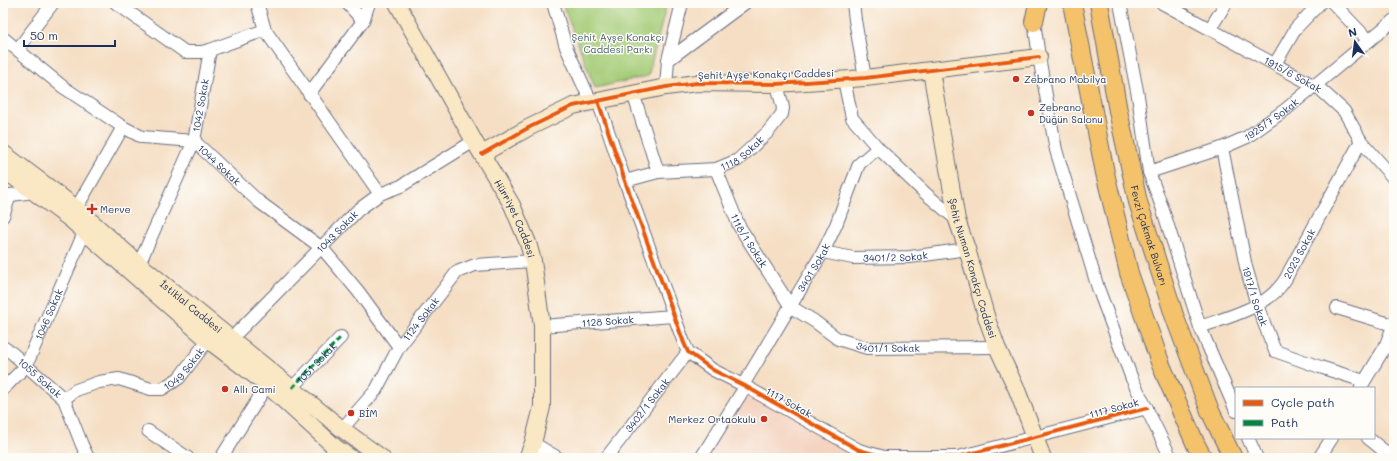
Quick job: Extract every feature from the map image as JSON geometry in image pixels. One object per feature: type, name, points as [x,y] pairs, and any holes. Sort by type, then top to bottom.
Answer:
[{"type":"main road","points":[[1034,22],[1038,3]]},
{"type":"main road","points":[[1072,3],[1105,173],[1129,273],[1161,364],[1203,458]]},
{"type":"main road","name":"Fevzi Çakmak Bulvarı","points":[[1099,3],[1118,111],[1138,202],[1175,318],[1210,411],[1233,458]]},
{"type":"street","points":[[18,49],[53,3]]},
{"type":"street","points":[[116,3],[185,52],[201,52],[210,50],[265,30]]},
{"type":"street","points":[[347,3],[363,21]]},
{"type":"street","points":[[309,94],[363,21],[369,3]]},
{"type":"street","name":"Hürriyet Caddesi","points":[[397,3],[478,148],[512,205],[528,243],[533,261],[542,326],[542,407],[530,451]]},
{"type":"street","points":[[553,3],[566,47],[594,102],[625,181],[673,316],[688,352]]},
{"type":"street","points":[[666,87],[668,60],[682,3]]},
{"type":"street","points":[[668,60],[745,3]]},
{"type":"street","points":[[853,3],[865,78]]},
{"type":"street","points":[[1031,3],[1056,150],[1098,288],[1132,379],[1171,458]]},
{"type":"street","points":[[1120,3],[1138,96],[1149,172],[1162,207],[1200,327],[1235,409]]},
{"type":"street","name":"1915/6 Sokak","points":[[1162,3],[1320,89],[1344,111],[1361,141],[1394,179]]},
{"type":"street","points":[[1210,29],[1226,3]]},
{"type":"street","points":[[1275,64],[1296,28],[1320,3]]},
{"type":"street","points":[[1333,3],[1369,41]]},
{"type":"street","points":[[256,4],[265,30],[380,194]]},
{"type":"street","name":"1925/7 Sokak","points":[[1149,172],[1222,148],[1247,137],[1285,110],[1394,20]]},
{"type":"street","name":"1044 Sokak","points":[[3,38],[63,87],[123,127],[142,137],[194,141],[258,201],[322,248],[358,291],[399,347]]},
{"type":"street","name":"1042 Sokak","points":[[139,264],[194,141],[210,50]]},
{"type":"street","name":"Şehit Ayşe Konakçı Caddesi","points":[[478,148],[528,128],[573,106],[666,87],[697,83],[777,84],[844,80],[1039,57]]},
{"type":"street","name":"Şehit Numan Konakçı Caddesi","points":[[930,71],[957,220],[997,347],[1017,390],[1044,458]]},
{"type":"street","points":[[844,80],[852,118],[878,148],[925,193],[957,220]]},
{"type":"street","name":"1118 Sokak","points":[[625,181],[658,172],[716,169],[738,160],[768,132],[782,114],[777,84]]},
{"type":"street","points":[[633,93],[658,172]]},
{"type":"street","points":[[73,213],[123,127]]},
{"type":"street","name":"2023 Sokak","points":[[1200,327],[1251,309],[1271,295],[1285,281],[1361,141]]},
{"type":"street","name":"1043 Sokak","points":[[222,352],[232,338],[358,210],[380,194],[401,186],[478,148]]},
{"type":"street","name":"3401 Sokak","points":[[701,458],[823,252],[836,226],[859,164],[878,148]]},
{"type":"street","name":"1917/1 Sokak","points":[[1222,148],[1246,267],[1257,305],[1275,351],[1362,384]]},
{"type":"street","name":"İstiklal Caddesi","points":[[3,152],[73,213],[232,338],[342,428],[382,458]]},
{"type":"street","name":"İstiklal Caddesi","points":[[3,169],[34,192],[73,213],[84,233],[222,352],[267,385],[332,452],[351,458]]},
{"type":"street","name":"1118/1 Sokak","points":[[716,169],[739,226],[791,307]]},
{"type":"street","points":[[3,216],[6,196],[34,192]]},
{"type":"street","name":"1046 Sokak","points":[[3,389],[26,366],[84,233]]},
{"type":"street","name":"3401/2 Sokak","points":[[823,252],[853,258],[910,257],[967,249]]},
{"type":"street","name":"1124 Sokak","points":[[342,428],[376,390],[399,347],[457,272],[475,265],[533,261]]},
{"type":"street","points":[[122,265],[139,264]]},
{"type":"street","name":"3401/1 Sokak","points":[[791,307],[814,321],[838,339],[866,348],[997,347]]},
{"type":"street","points":[[1338,308],[1394,324],[1389,351],[1362,384]]},
{"type":"street","name":"1128 Sokak","points":[[542,326],[673,316]]},
{"type":"street","name":"1051 Sokak","points":[[292,388],[341,337]]},
{"type":"street","name":"1049 Sokak","points":[[64,399],[76,390],[99,382],[119,379],[151,389],[162,389],[179,378],[208,340]]},
{"type":"street","name":"1055 Sokak","points":[[3,347],[12,353],[64,399],[88,458]]},
{"type":"street","name":"1117 Sokak","points":[[688,352],[713,370],[744,386],[857,454],[958,458],[1147,408]]},
{"type":"street","name":"3402/1 Sokak","points":[[606,458],[688,352]]},
{"type":"street","points":[[221,458],[267,385]]},
{"type":"street","points":[[148,431],[188,458]]},
{"type":"street","points":[[1248,439],[1257,458]]},
{"type":"street","points":[[1319,458],[1331,439]]},
{"type":"street","points":[[1369,439],[1393,458]]},
{"type":"street","points":[[530,451],[558,458]]},
{"type":"shaded area","name":"Merkez Ortaokulu","points":[[745,387],[859,450],[856,458],[701,458]]},
{"type":"green space","name":"Şehit Ayşe Konakçı Caddesi Parkı","points":[[562,3],[667,3],[648,76],[595,88]]},
{"type":"marked path","points":[[292,388],[341,337]]},
{"type":"cycle path","points":[[482,154],[528,128],[573,106],[666,87],[697,83],[777,84],[865,78],[1039,57]]},
{"type":"cycle path","points":[[598,101],[625,181],[684,343],[688,352],[713,370],[743,385],[859,450],[884,457],[958,457],[1147,408]]},
{"type":"place","name":"Zebrano Mobilya","points":[[1016,79]]},
{"type":"place","name":"Zebrano Düğün Salonu","points":[[1031,113]]},
{"type":"place","name":"Merve","points":[[92,209]]},
{"type":"place","name":"Allı Cami","points":[[225,389]]},
{"type":"place","name":"BİM","points":[[351,413]]},
{"type":"place","name":"Merkez Ortaokulu","points":[[764,419]]}]
